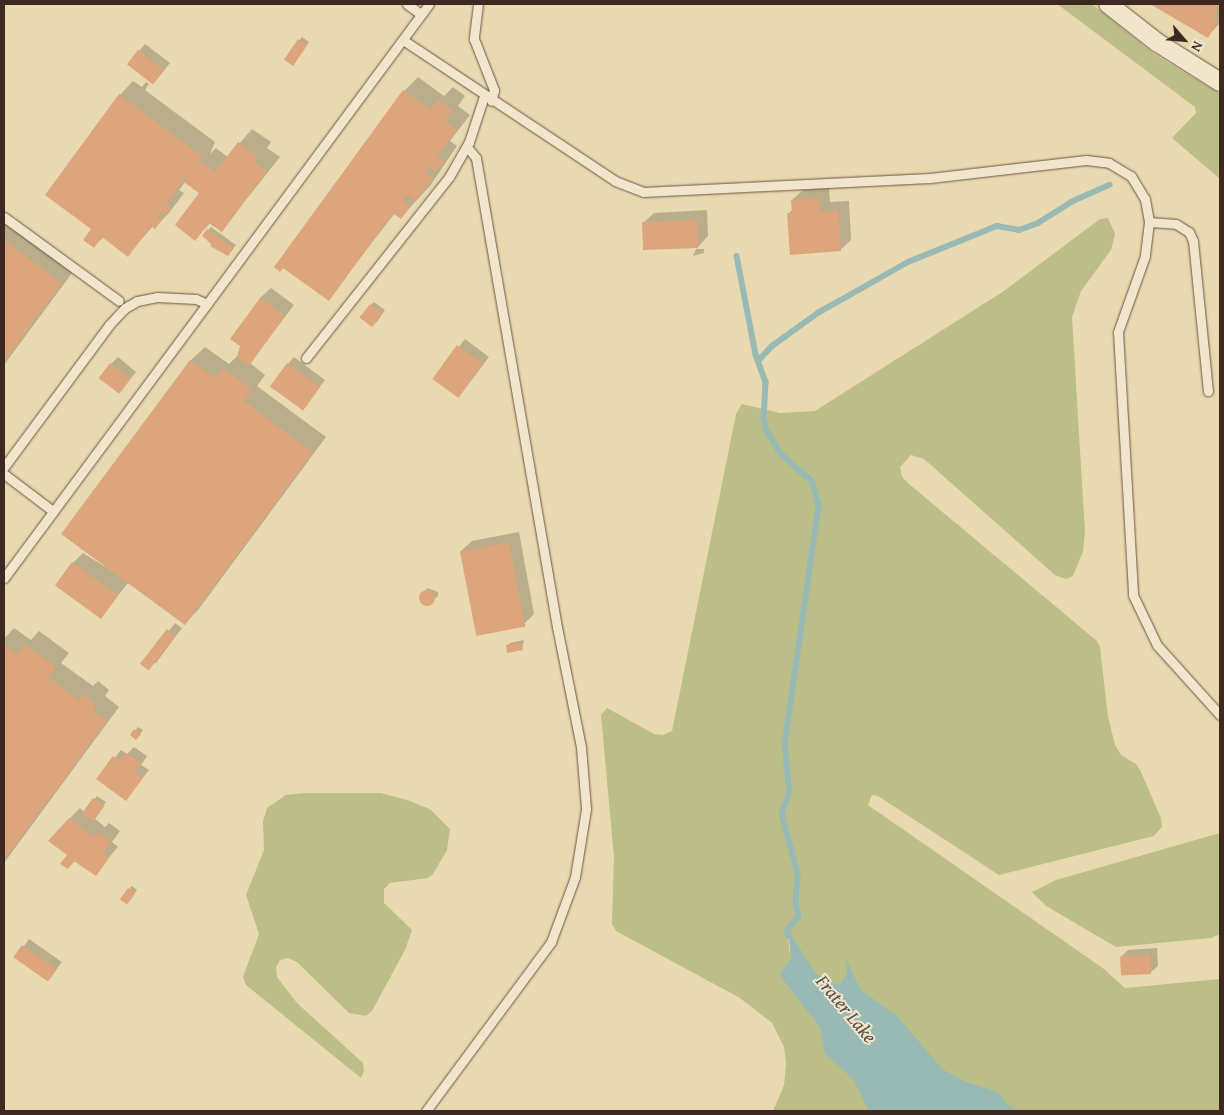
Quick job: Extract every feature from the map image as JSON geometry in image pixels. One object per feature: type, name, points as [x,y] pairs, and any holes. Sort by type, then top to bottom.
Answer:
[{"type":"street","points":[[1108,4],[1158,43],[1220,81]]},
{"type":"lane","points":[[407,4],[421,14]]},
{"type":"lane","points":[[4,578],[429,4]]},
{"type":"lane","points":[[306,358],[418,220],[467,147],[488,98],[494,90],[474,39],[478,4]]},
{"type":"lane","points":[[403,40],[615,181],[636,190],[662,193],[930,178],[1091,160],[1116,166],[1135,180],[1145,199],[1150,222],[1144,256],[1118,332],[1133,595],[1157,645],[1220,716]]},
{"type":"lane","points":[[426,1111],[551,942],[575,877],[586,809],[581,747],[557,627],[476,158],[467,147]]},
{"type":"lane","points":[[4,217],[119,301]]},
{"type":"lane","points":[[1150,222],[1176,224],[1189,232],[1193,241],[1208,391]]},
{"type":"lane","points":[[4,467],[109,325],[125,308],[136,301],[156,298],[196,299],[207,304]]},
{"type":"lane","points":[[4,474],[53,511]]},
{"type":"green space","points":[[1057,4],[1092,4],[1154,54],[1220,94],[1220,179],[1172,138],[1196,113],[1195,107]]},
{"type":"green space","points":[[1108,218],[1115,234],[1111,250],[1081,291],[1072,317],[1085,532],[1083,551],[1073,576],[1066,579],[1055,575],[924,459],[911,455],[900,467],[902,477],[909,484],[1097,641],[1100,647],[1108,717],[1115,745],[1121,755],[1136,764],[1140,770],[1161,818],[1162,827],[1154,836],[999,875],[878,796],[872,795],[868,805],[1104,969],[1125,988],[1220,979],[1220,1111],[933,1111],[901,1072],[857,1046],[829,1003],[808,983],[788,932],[789,949],[798,982],[824,1012],[847,1049],[904,1087],[918,1111],[773,1111],[784,1085],[786,1063],[784,1047],[772,1023],[740,998],[616,931],[612,924],[614,857],[601,715],[607,708],[654,734],[663,735],[672,731],[736,414],[742,404],[780,413],[815,411],[1004,291],[1100,219]]},
{"type":"green space","points":[[306,793],[381,793],[430,809],[450,829],[447,850],[433,874],[428,878],[390,883],[384,889],[384,903],[412,930],[405,950],[372,1011],[366,1016],[349,1013],[297,962],[288,958],[280,960],[276,967],[277,977],[297,1003],[363,1063],[364,1071],[361,1078],[246,985],[243,977],[259,934],[246,895],[264,850],[263,821],[267,808],[286,795]]},
{"type":"green space","points":[[1220,833],[1220,934],[1211,938],[1116,947],[1046,906],[1032,892],[1056,880]]},
{"type":"water","name":"Frater Lake","points":[[788,930],[815,972],[827,981],[840,985],[847,973],[846,958],[860,989],[898,1017],[942,1069],[966,1082],[998,1092],[1008,1105],[1020,1111],[869,1111],[854,1080],[825,1054],[820,1027],[781,977],[780,973],[791,959]]},
{"type":"building","points":[[1150,4],[1220,4],[1214,17],[1219,20],[1208,38]]},
{"type":"building","points":[[298,39],[307,45],[293,66],[284,60]]},
{"type":"building","points":[[138,50],[164,70],[153,85],[127,64]]},
{"type":"building","points":[[403,90],[431,110],[438,100],[452,110],[445,121],[457,130],[437,156],[444,161],[435,172],[429,167],[425,172],[433,178],[416,201],[407,195],[403,200],[411,206],[401,219],[393,213],[329,301],[283,268],[280,272],[274,267]]},
{"type":"building","points":[[119,94],[202,156],[198,165],[201,161],[215,172],[238,142],[258,157],[254,162],[267,171],[222,232],[209,223],[195,241],[175,225],[199,193],[185,183],[190,172],[166,204],[171,208],[165,215],[161,212],[157,217],[162,220],[155,229],[151,226],[128,257],[102,237],[94,248],[83,240],[91,229],[45,195]]},
{"type":"building","points":[[819,198],[820,212],[838,210],[841,251],[790,255],[787,213],[792,213],[791,200]]},
{"type":"building","points":[[697,220],[698,248],[643,250],[642,222]]},
{"type":"building","points":[[207,229],[234,248],[228,256],[210,246],[212,244],[202,236]]},
{"type":"building","points":[[4,240],[62,283],[4,362]]},
{"type":"building","points":[[260,298],[285,316],[249,366],[237,357],[240,346],[230,339]]},
{"type":"building","points":[[370,304],[383,314],[372,327],[360,317]]},
{"type":"building","points":[[457,345],[483,364],[458,398],[432,379]]},
{"type":"building","points":[[190,360],[216,378],[223,368],[252,389],[244,401],[313,452],[185,625],[61,534]]},
{"type":"building","points":[[110,363],[131,379],[119,394],[99,378]]},
{"type":"building","points":[[287,363],[320,387],[303,411],[270,386]]},
{"type":"building","points":[[509,542],[525,626],[476,636],[460,552]]},
{"type":"building","points":[[72,562],[118,596],[101,619],[55,585]]},
{"type":"building","points":[[424,590],[430,590],[435,595],[433,604],[424,606],[419,601],[419,595]]},
{"type":"building","points":[[167,629],[176,636],[149,670],[140,664]]},
{"type":"building","points":[[521,643],[523,650],[507,653],[506,645]]},
{"type":"building","points":[[4,644],[17,654],[25,644],[56,667],[48,677],[79,700],[83,694],[96,704],[92,710],[107,721],[4,860]]},
{"type":"building","points":[[134,729],[141,734],[136,740],[130,735]]},
{"type":"building","points":[[126,753],[141,763],[135,772],[143,778],[126,801],[96,779],[113,756],[120,761]]},
{"type":"building","points":[[93,798],[104,806],[93,822],[82,813]]},
{"type":"building","points":[[69,818],[94,837],[98,832],[111,842],[103,853],[109,858],[96,876],[74,861],[68,869],[60,864],[67,855],[48,841]]},
{"type":"building","points":[[128,888],[135,893],[127,905],[120,899]]},
{"type":"building","points":[[22,945],[56,969],[48,981],[13,957]]},
{"type":"building","points":[[1150,955],[1151,974],[1121,976],[1120,957]]},
{"type":"waterway","points":[[759,360],[772,346],[818,313],[908,262],[997,226],[1019,230],[1038,223],[1071,202],[1109,185]]},
{"type":"waterway","points":[[737,256],[756,355],[766,382],[764,420],[767,431],[782,455],[812,481],[819,506],[785,745],[790,793],[782,814],[798,874],[796,903],[799,917],[788,930],[789,936]]}]
